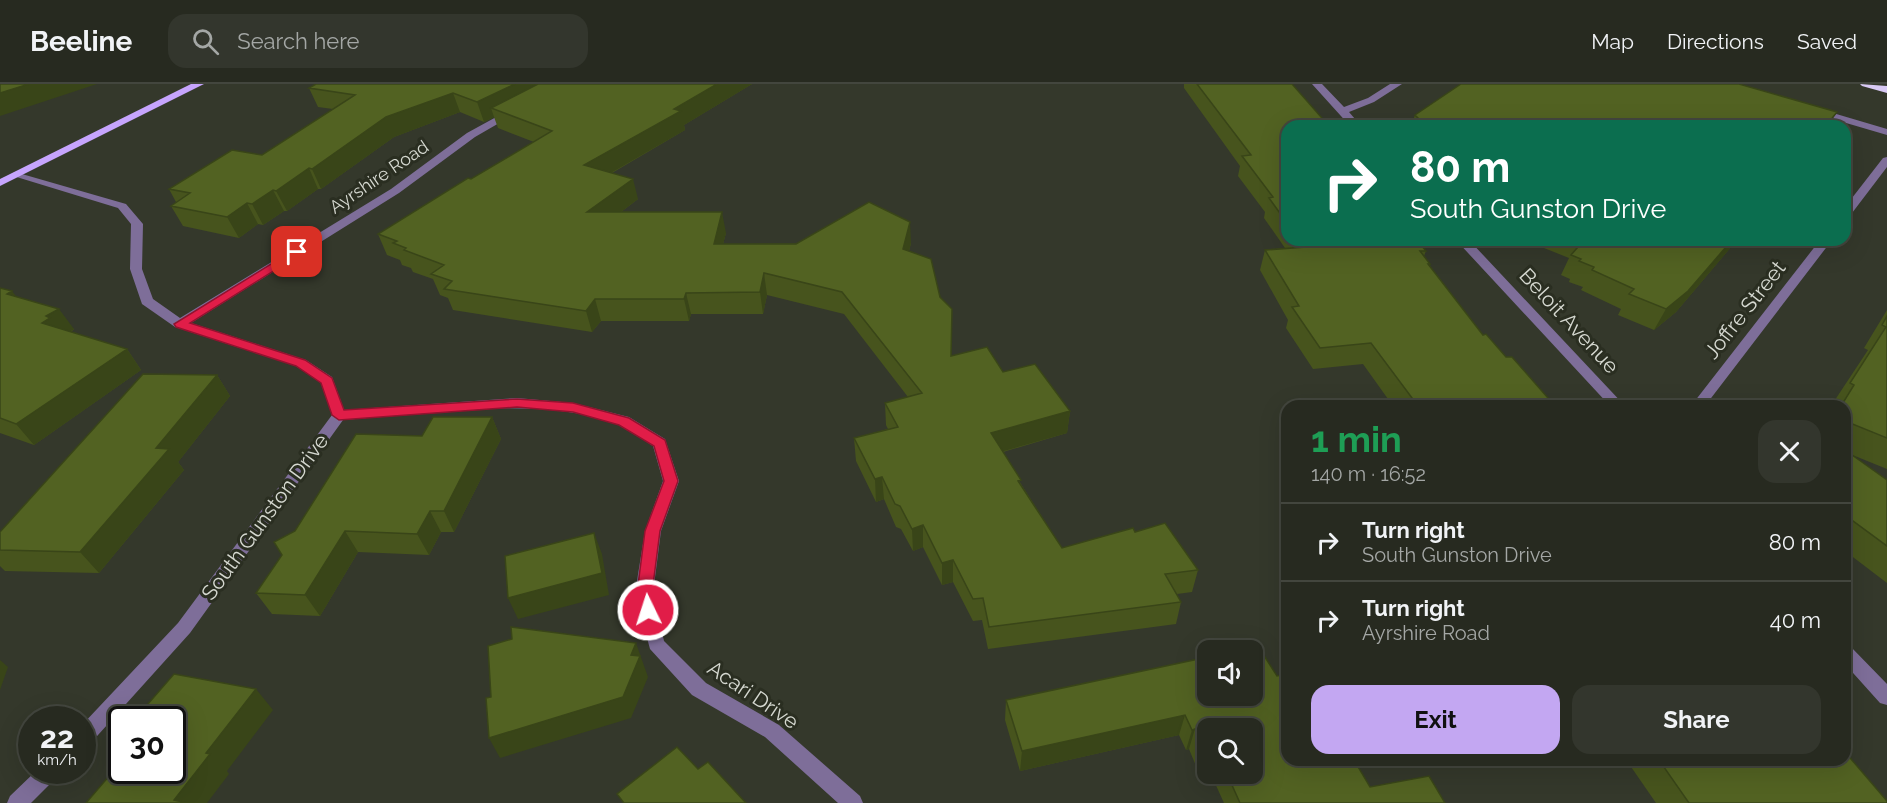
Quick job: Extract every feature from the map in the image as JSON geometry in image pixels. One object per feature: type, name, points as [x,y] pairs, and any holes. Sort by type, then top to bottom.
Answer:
[{"type":"highway","points":[[1866,84],[1887,90]]},
{"type":"main road","points":[[0,183],[199,84]]},
{"type":"street","points":[[1317,84],[1350,120]]},
{"type":"street","points":[[1342,111],[1371,100],[1398,84]]},
{"type":"street","name":"Ayrshire Road","points":[[180,324],[395,191],[471,135],[527,104]]},
{"type":"street","points":[[1809,110],[1844,120]]},
{"type":"street","points":[[1851,122],[1887,132]]},
{"type":"street","points":[[1851,207],[1887,160]]},
{"type":"street","name":"South Gunston Drive","points":[[15,175],[122,206],[137,224],[136,269],[147,302],[180,324],[301,363],[327,381],[339,415],[184,628],[96,724]]},
{"type":"street","name":"Beloit Avenue","points":[[1468,246],[1612,400]]},
{"type":"street","name":"Joffre Street","points":[[1703,400],[1821,246]]},
{"type":"street","name":"Acari Drive","points":[[339,415],[517,403],[573,408],[624,421],[660,443],[671,481],[652,531],[644,593],[656,644],[699,689],[772,731],[853,803]]},
{"type":"street","points":[[1851,658],[1887,697]]},
{"type":"street","points":[[17,803],[37,784]]},
{"type":"building","points":[[0,84],[29,84],[0,93]]},
{"type":"building","points":[[316,84],[515,84],[477,102],[453,93],[386,117],[312,169],[309,168],[276,191],[273,190],[252,204],[247,203],[227,217],[171,206],[190,193],[169,189],[232,150],[262,155],[355,95],[309,88]]},
{"type":"building","points":[[538,84],[717,84],[674,109],[681,111],[584,165],[633,179],[587,212],[722,212],[714,244],[796,244],[869,202],[910,222],[903,249],[931,259],[940,297],[952,309],[951,356],[987,347],[1003,372],[1035,364],[1070,411],[991,433],[1021,480],[1018,481],[1062,548],[1133,528],[1135,532],[1165,523],[1198,570],[1165,574],[1181,602],[989,627],[983,598],[973,599],[953,560],[942,563],[923,525],[912,529],[900,506],[895,504],[882,477],[875,479],[854,438],[898,427],[885,403],[922,393],[842,292],[764,273],[760,292],[686,293],[684,299],[595,299],[586,311],[444,289],[452,281],[431,274],[444,265],[404,250],[406,248],[393,243],[397,241],[378,234],[468,178],[471,179],[552,131],[491,108]]},
{"type":"building","points":[[1197,84],[1292,84],[1324,120],[1281,120],[1281,215],[1269,198],[1273,197],[1242,156],[1251,155]]},
{"type":"building","points":[[1461,84],[1739,84],[1837,112],[1831,120],[1420,120],[1415,115]]},
{"type":"building","points":[[1422,246],[1426,251],[1420,251],[1430,264],[1428,264],[1483,335],[1486,334],[1506,357],[1512,357],[1550,400],[1414,400],[1371,343],[1320,348],[1292,307],[1299,306],[1265,250],[1305,247]]},
{"type":"building","points":[[1579,246],[1727,246],[1688,291],[1666,309],[1629,294],[1634,289],[1592,270],[1594,267],[1571,255]]},
{"type":"building","points":[[0,288],[12,291],[7,294],[59,309],[46,316],[50,318],[42,323],[127,349],[16,424],[0,418]]},
{"type":"building","points":[[1887,316],[1887,438],[1851,423],[1851,400],[1845,400],[1854,385],[1850,383],[1886,327],[1882,325]]},
{"type":"building","points":[[143,374],[217,375],[156,448],[169,449],[80,552],[0,550],[0,532]]},
{"type":"building","points":[[433,417],[492,417],[444,511],[430,511],[417,534],[345,531],[305,595],[256,593],[282,555],[274,542],[295,531],[356,434],[422,436]]},
{"type":"building","points":[[1851,454],[1887,480],[1887,546],[1851,519]]},
{"type":"building","points":[[594,533],[602,573],[508,598],[505,556]]},
{"type":"building","points":[[511,627],[636,643],[631,655],[640,656],[623,697],[489,738],[486,698],[491,697],[488,646],[512,639]]},
{"type":"building","points":[[1263,654],[1277,676],[1281,675],[1281,766],[1358,766],[1370,787],[1429,776],[1445,803],[1240,803],[1231,784],[1263,784],[1263,718],[1197,718],[1197,733],[1195,729],[1192,730],[1185,715],[1022,751],[1006,700],[1197,659],[1197,706],[1263,706]]},
{"type":"building","points":[[174,674],[256,689],[206,753],[210,754],[174,800],[187,803],[86,803],[108,777],[108,784],[186,784],[186,706],[146,706]]},
{"type":"building","points":[[677,747],[698,769],[708,762],[746,803],[624,803],[617,794]]},
{"type":"building","points":[[1851,759],[1887,801],[1887,803],[1689,803],[1663,766],[1851,766]]},
{"type":"route","points":[[297,252],[180,324],[301,363],[327,381],[339,415],[517,403],[573,408],[624,421],[660,443],[671,481],[652,531],[644,593],[648,610]]}]
